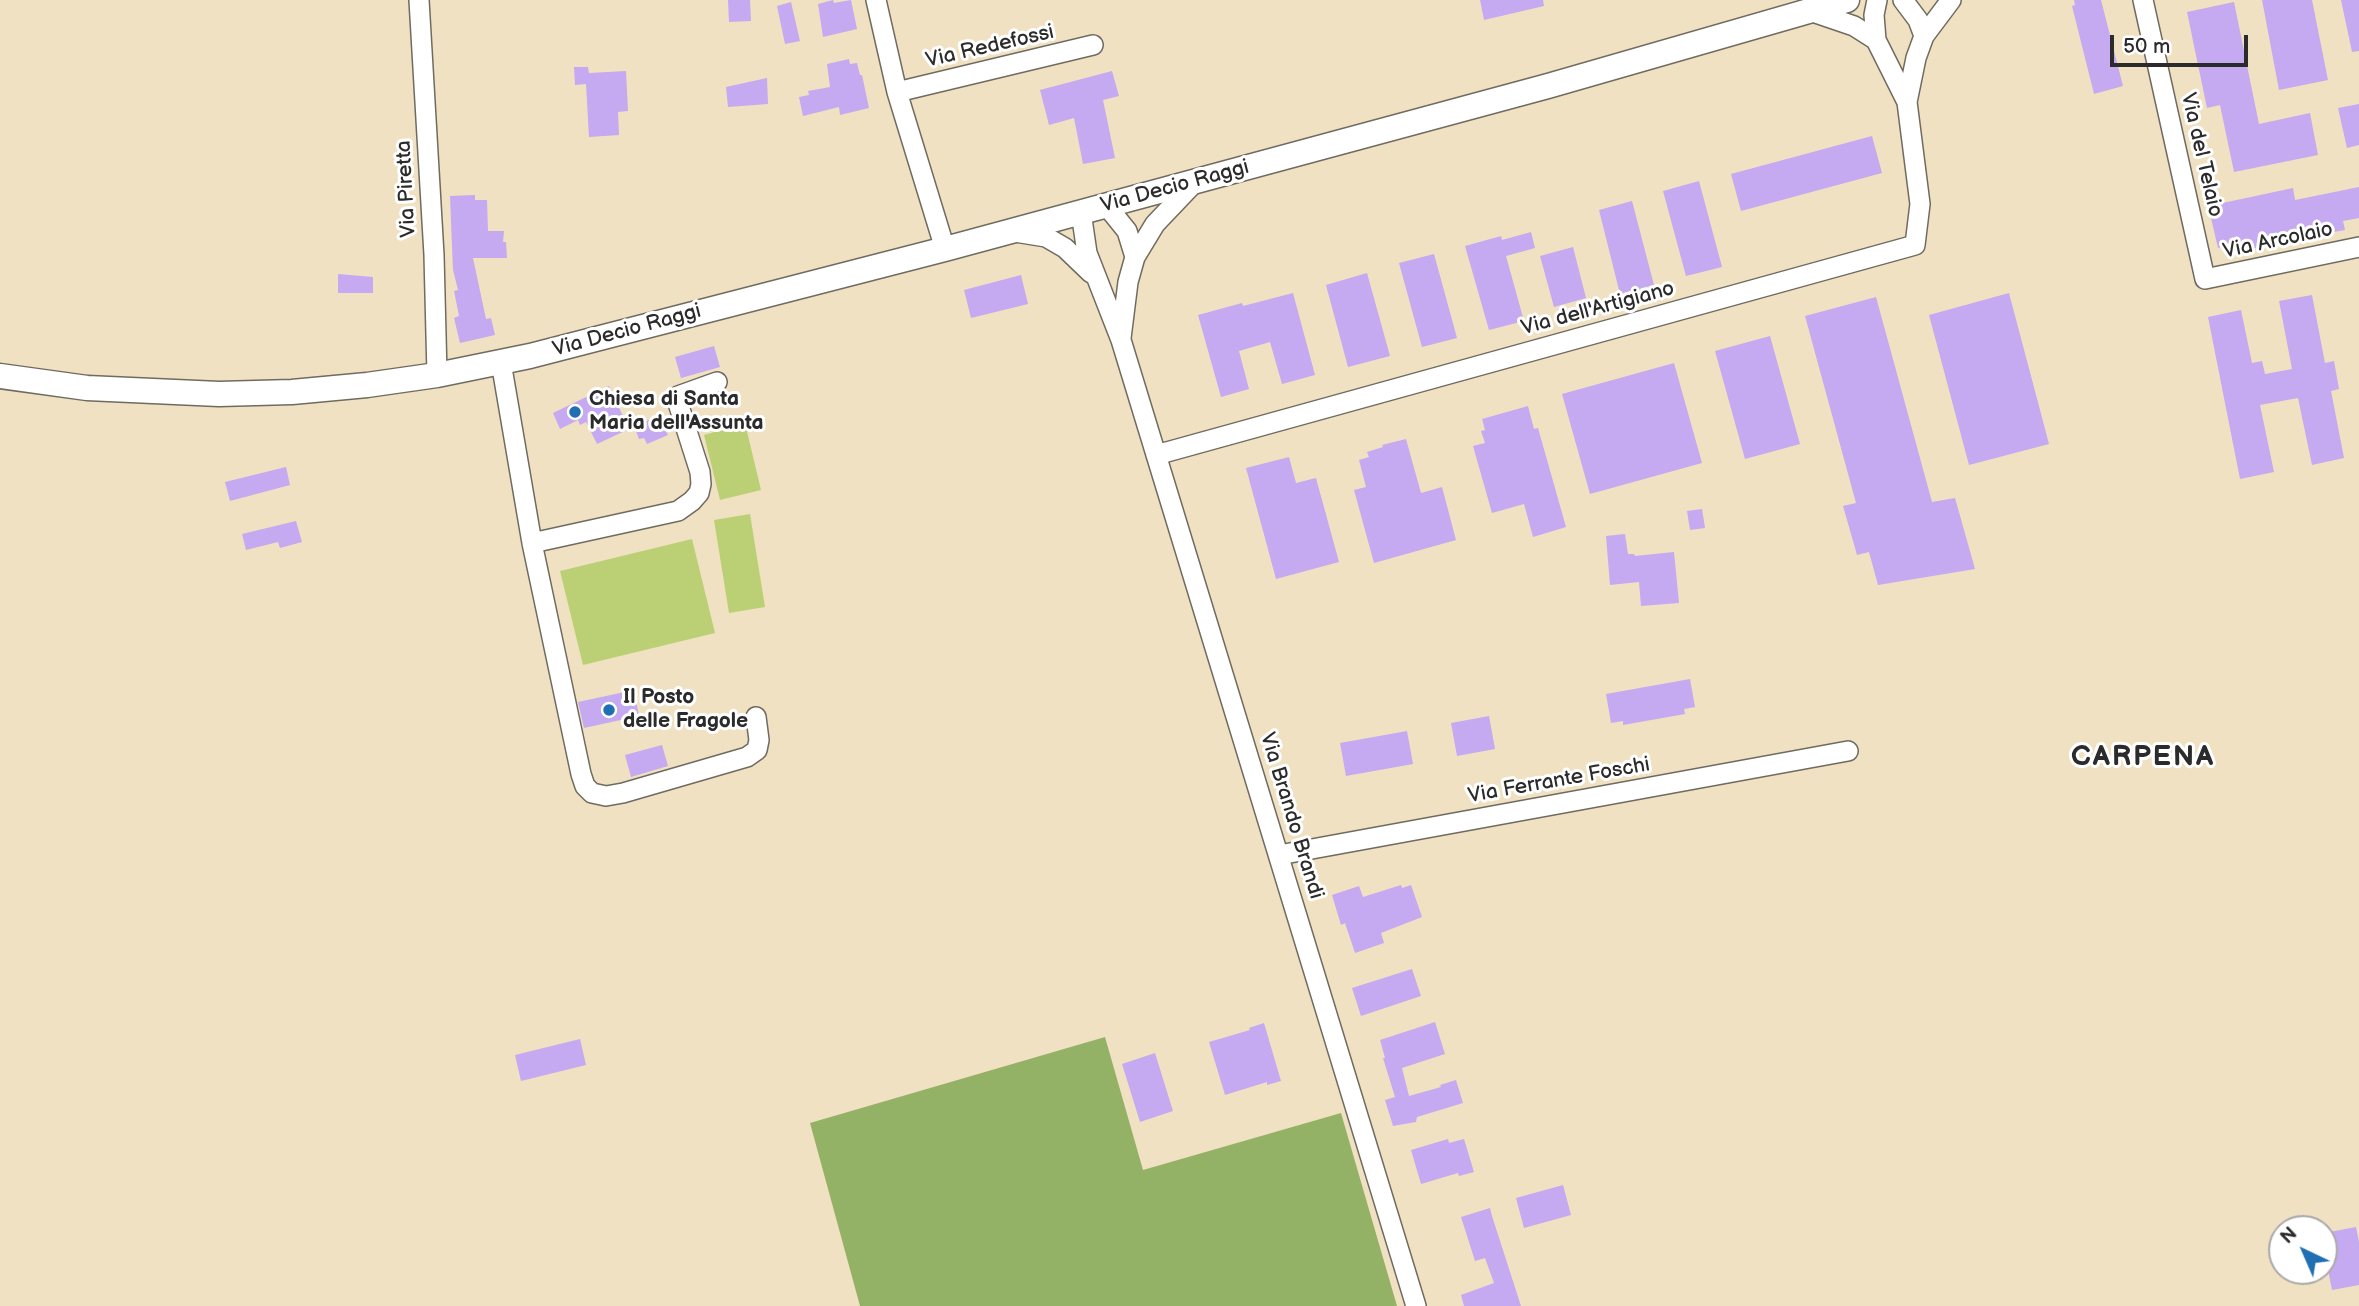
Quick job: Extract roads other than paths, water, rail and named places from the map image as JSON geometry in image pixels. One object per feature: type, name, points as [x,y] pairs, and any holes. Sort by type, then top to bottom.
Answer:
[{"type":"main road","name":"Via Decio Raggi","points":[[0,376],[87,388],[219,394],[292,392],[437,375],[501,362],[1197,181],[1548,86],[1847,0]]},
{"type":"street","name":"Via Piretta","points":[[419,0],[434,255],[437,375]]},
{"type":"street","points":[[876,0],[897,92],[945,248]]},
{"type":"street","name":"Via dell'Artigiano","points":[[1877,0],[1874,15],[1876,40],[1907,102]]},
{"type":"street","points":[[1903,0],[1918,20],[1924,36]]},
{"type":"street","name":"Via dell'Artigiano","points":[[1156,455],[1915,245],[1920,204],[1907,102],[1916,58],[1924,36],[1951,0]]},
{"type":"street","name":"Via del Telaio","points":[[2143,0],[2205,279]]},
{"type":"street","points":[[1810,11],[1854,26],[1876,40]]},
{"type":"street","name":"Via Redefossi","points":[[897,92],[1093,46]]},
{"type":"street","name":"Via Brando Brandi","points":[[1121,340],[1128,282],[1135,257],[1155,224],[1197,181]]},
{"type":"street","points":[[1106,205],[1127,231],[1135,257]]},
{"type":"street","name":"Via Brando Brandi","points":[[1081,212],[1083,239],[1095,278],[1121,340],[1416,1306]]},
{"type":"street","name":"Via Brando Brandi","points":[[1011,231],[1046,237],[1065,248],[1095,278]]},
{"type":"street","name":"Via Arcolaio","points":[[2205,279],[2359,247]]},
{"type":"street","points":[[501,362],[532,543],[580,774],[585,786],[592,793],[606,796],[747,757],[757,750],[759,740],[756,717]]},
{"type":"street","points":[[532,543],[678,510],[692,501],[699,493],[700,472],[678,396],[718,382]]},
{"type":"street","name":"Via Ferrante Foschi","points":[[1279,855],[1848,751]]},
{"type":"place","name":"Chiesa di Santa Maria dell'Assunta","points":[[575,412]]},
{"type":"place","name":"Il Posto delle Fragole","points":[[609,710]]},
{"type":"district","name":"CARPENA","points":[[2143,758]]}]
